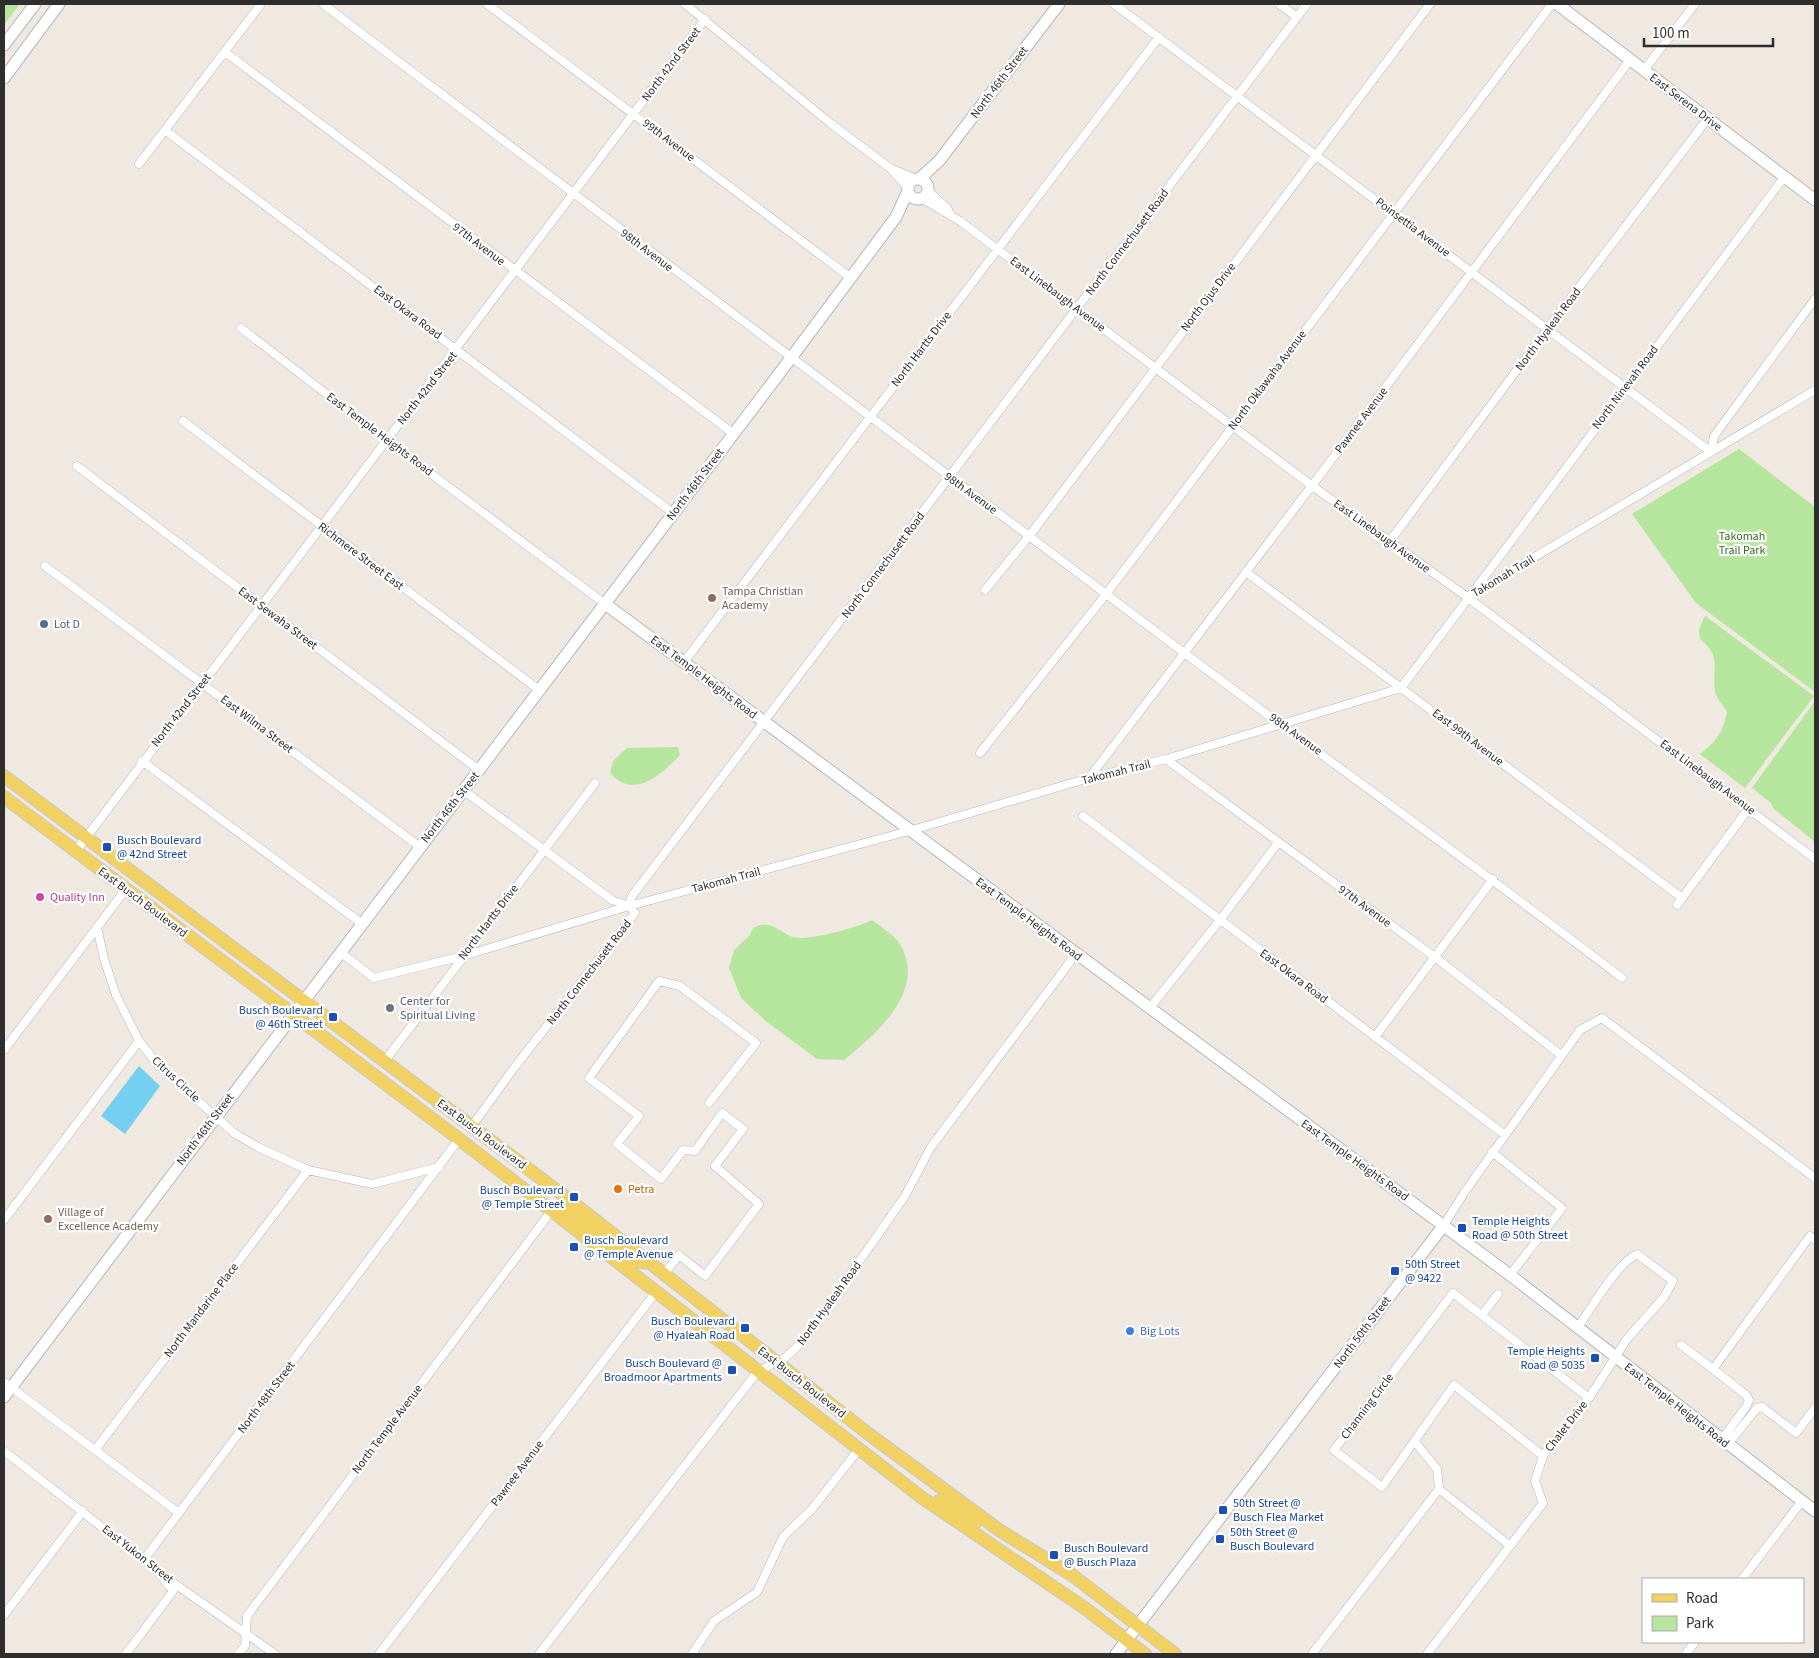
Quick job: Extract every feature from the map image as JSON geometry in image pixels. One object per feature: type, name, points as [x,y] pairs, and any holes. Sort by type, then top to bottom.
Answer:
[{"type":"main road","name":"East Busch Boulevard","points":[[4,776],[563,1195],[665,1273],[870,1436],[1000,1530],[1072,1575],[1175,1654]]},
{"type":"main road","name":"East Busch Boulevard","points":[[4,797],[292,1015],[460,1139],[758,1372],[922,1497],[1086,1609],[1145,1654]]},
{"type":"main road","points":[[392,1089],[404,1090],[447,1122],[457,1127],[472,1126]]},
{"type":"main road","points":[[474,1151],[489,1154],[536,1190],[563,1195]]},
{"type":"main road","points":[[552,1210],[574,1214],[632,1261],[652,1264]]},
{"type":"main road","points":[[922,1497],[939,1499],[975,1522],[1000,1530]]},
{"type":"street","points":[[4,45],[35,4]]},
{"type":"street","points":[[4,78],[59,4]]},
{"type":"street","points":[[139,164],[261,4]]},
{"type":"street","name":"98th Avenue","points":[[323,4],[949,477],[1493,879],[1622,978]]},
{"type":"street","name":"99th Avenue","points":[[487,4],[851,278]]},
{"type":"street","name":"East Linebaugh Avenue","points":[[685,4],[830,123],[918,189],[944,212],[950,214],[998,249],[1311,485],[1390,541],[1815,858]]},
{"type":"street","name":"North 46th Street","points":[[6,1389],[464,790],[1059,4]]},
{"type":"street","name":"Poinsettia Avenue","points":[[1114,4],[1711,452]]},
{"type":"street","points":[[1279,4],[1297,17]]},
{"type":"street","name":"North Connechusett Road","points":[[472,1126],[514,1068],[635,913],[629,906],[632,896],[1307,4]]},
{"type":"street","name":"North Ojus Drive","points":[[985,590],[1030,535],[1430,4]]},
{"type":"street","name":"North Oklawaha Avenue","points":[[980,754],[1107,592],[1552,4]]},
{"type":"street","name":"East Serena Drive","points":[[1557,4],[1815,200]]},
{"type":"street","points":[[1644,70],[1695,4]]},
{"type":"street","name":"North 42nd Street","points":[[76,851],[142,760],[322,527],[705,19]]},
{"type":"street","name":"North Hartts Drive","points":[[684,662],[1159,37]]},
{"type":"street","name":"97th Avenue","points":[[226,52],[514,271],[734,434]]},
{"type":"street","name":"Pawnee Avenue","points":[[1089,778],[1630,60]]},
{"type":"street","name":"North Hyaleah Road","points":[[1390,541],[1548,328],[1708,118]]},
{"type":"street","name":"East Okara Road","points":[[166,131],[674,513]]},
{"type":"street","name":"East Linebaugh Avenue","points":[[890,168],[918,189]]},
{"type":"street","name":"North Ninevah Road","points":[[1467,598],[1784,176]]},
{"type":"street","points":[[1711,452],[1714,436],[1815,299]]},
{"type":"street","name":"East Temple Heights Road","points":[[241,328],[386,440],[909,831],[1444,1225],[1802,1501],[1814,1508]]},
{"type":"street","name":"Takomah Trail","points":[[340,952],[374,978],[463,956],[629,906],[909,831],[1089,778],[1166,759],[1401,688],[1467,598],[1815,390]]},
{"type":"street","name":"Richmere Street East","points":[[183,421],[539,690]]},
{"type":"street","name":"East Sewaha Street","points":[[77,466],[479,770]]},
{"type":"street","name":"East Wilma Street","points":[[45,566],[420,847]]},
{"type":"street","name":"East 99th Avenue","points":[[1246,572],[1682,898]]},
{"type":"street","name":"97th Avenue","points":[[1166,759],[1436,958],[1561,1056]]},
{"type":"street","points":[[142,760],[361,923]]},
{"type":"street","name":"North Hartts Drive","points":[[384,1062],[542,850],[595,783]]},
{"type":"street","points":[[464,790],[542,850],[612,900],[629,906]]},
{"type":"street","points":[[1677,905],[1749,808]]},
{"type":"street","name":"East Okara Road","points":[[1083,816],[1505,1135]]},
{"type":"street","points":[[1149,1009],[1278,843]]},
{"type":"street","points":[[1375,1037],[1436,958],[1493,879]]},
{"type":"street","points":[[4,1050],[126,889]]},
{"type":"street","name":"Citrus Circle","points":[[97,927],[104,958],[116,995],[139,1041],[159,1066],[234,1133],[258,1147],[308,1170],[372,1184],[439,1167]]},
{"type":"street","name":"North Hyaleah Road","points":[[540,1654],[758,1372],[778,1363],[791,1354],[805,1339],[905,1196],[931,1147],[1076,954]]},
{"type":"street","points":[[665,1273],[679,1255],[706,1276],[759,1204],[715,1166],[743,1129],[722,1113],[695,1151],[684,1150],[661,1179],[617,1144],[639,1116],[589,1078],[659,981],[680,986],[756,1043],[709,1103]]},
{"type":"street","name":"North 50th Street","points":[[1116,1654],[1444,1225],[1492,1152],[1580,1030],[1602,1018],[1610,1022],[1815,1178]]},
{"type":"street","points":[[4,1220],[139,1041]]},
{"type":"street","name":"North 48th Street","points":[[126,1654],[173,1591],[146,1557],[460,1139]]},
{"type":"street","points":[[1492,1152],[1562,1208],[1510,1275]]},
{"type":"street","name":"North Mandarine Place","points":[[95,1450],[308,1170]]},
{"type":"street","name":"North Temple Avenue","points":[[238,1654],[245,1646],[244,1632],[247,1616],[552,1210]]},
{"type":"street","points":[[1714,1369],[1810,1236],[1815,1240]]},
{"type":"street","points":[[1578,1327],[1618,1271],[1637,1254],[1673,1281],[1664,1297],[1627,1339],[1588,1398]]},
{"type":"street","name":"Pawnee Avenue","points":[[379,1654],[656,1292]]},
{"type":"street","name":"Channing Circle","points":[[1482,1316],[1453,1293],[1334,1450],[1382,1487],[1454,1385],[1543,1456]]},
{"type":"street","points":[[1482,1316],[1498,1294]]},
{"type":"street","name":"Chalet Drive","points":[[1482,1316],[1588,1398],[1543,1456],[1535,1481],[1543,1503],[1509,1545]]},
{"type":"street","points":[[1681,1345],[1714,1369],[1746,1395],[1749,1400],[1725,1441]]},
{"type":"street","points":[[6,1389],[95,1450],[178,1513]]},
{"type":"street","points":[[1725,1441],[1756,1408],[1762,1408],[1796,1433],[1815,1408]]},
{"type":"street","points":[[1312,1654],[1439,1489],[1437,1469],[1415,1442]]},
{"type":"street","points":[[692,1654],[714,1621],[757,1592],[783,1537],[812,1509],[859,1449]]},
{"type":"street","name":"East Yukon Street","points":[[4,1451],[161,1574],[275,1654]]},
{"type":"street","points":[[1427,1654],[1509,1545],[1439,1489]]},
{"type":"street","points":[[1743,1578],[1802,1501]]},
{"type":"street","points":[[4,1616],[83,1511]]},
{"type":"street","points":[[1686,1654],[1694,1643]]},
{"type":"green space","points":[[4,4],[20,4],[4,25]]},
{"type":"green space","name":"Takomah Trail Park","points":[[1739,449],[1815,507],[1815,692],[1696,603],[1632,514]]},
{"type":"green space","points":[[1705,616],[1814,696],[1745,788],[1700,754],[1718,736],[1727,712],[1715,692],[1714,657],[1707,645],[1700,639],[1699,629]]},
{"type":"green space","points":[[1815,701],[1815,842],[1774,809],[1771,803],[1752,788]]},
{"type":"green space","points":[[678,747],[680,755],[656,777],[647,782],[628,784],[619,781],[610,773],[613,761],[627,748]]},
{"type":"green space","points":[[872,920],[899,942],[907,963],[907,980],[894,1011],[883,1025],[844,1060],[817,1059],[767,1022],[741,998],[729,968],[734,950],[750,935],[753,928],[761,925],[773,926],[793,937],[808,938],[837,932]]},
{"type":"water","points":[[139,1066],[160,1086],[125,1134],[101,1116]]},
{"type":"place","name":"Tampa Christian Academy","points":[[712,598]]},
{"type":"place","name":"Lot D","points":[[44,624]]},
{"type":"place","name":"Busch Boulevard @ 42nd Street","points":[[107,847]]},
{"type":"place","name":"Quality Inn","points":[[40,897]]},
{"type":"place","name":"Center for Spiritual Living","points":[[390,1008]]},
{"type":"place","name":"Busch Boulevard @ 46th Street","points":[[333,1017]]},
{"type":"place","name":"Petra","points":[[618,1189]]},
{"type":"place","name":"Busch Boulevard @ Temple Street","points":[[574,1197]]},
{"type":"place","name":"Village of Excellence Academy","points":[[48,1219]]},
{"type":"place","name":"Temple Heights Road @ 50th Street","points":[[1462,1228]]},
{"type":"place","name":"Busch Boulevard @ Temple Avenue","points":[[574,1247]]},
{"type":"place","name":"50th Street @ 9422","points":[[1395,1271]]},
{"type":"place","name":"Busch Boulevard @ Hyaleah Road","points":[[745,1328]]},
{"type":"place","name":"Big Lots","points":[[1130,1331]]},
{"type":"place","name":"Temple Heights Road @ 5035","points":[[1595,1358]]},
{"type":"place","name":"Busch Boulevard @ Broadmoor Apartments","points":[[732,1370]]},
{"type":"place","name":"50th Street @ Busch Flea Market","points":[[1223,1510]]},
{"type":"place","name":"50th Street @ Busch Boulevard","points":[[1220,1539]]},
{"type":"place","name":"Busch Boulevard @ Busch Plaza","points":[[1054,1555]]}]
